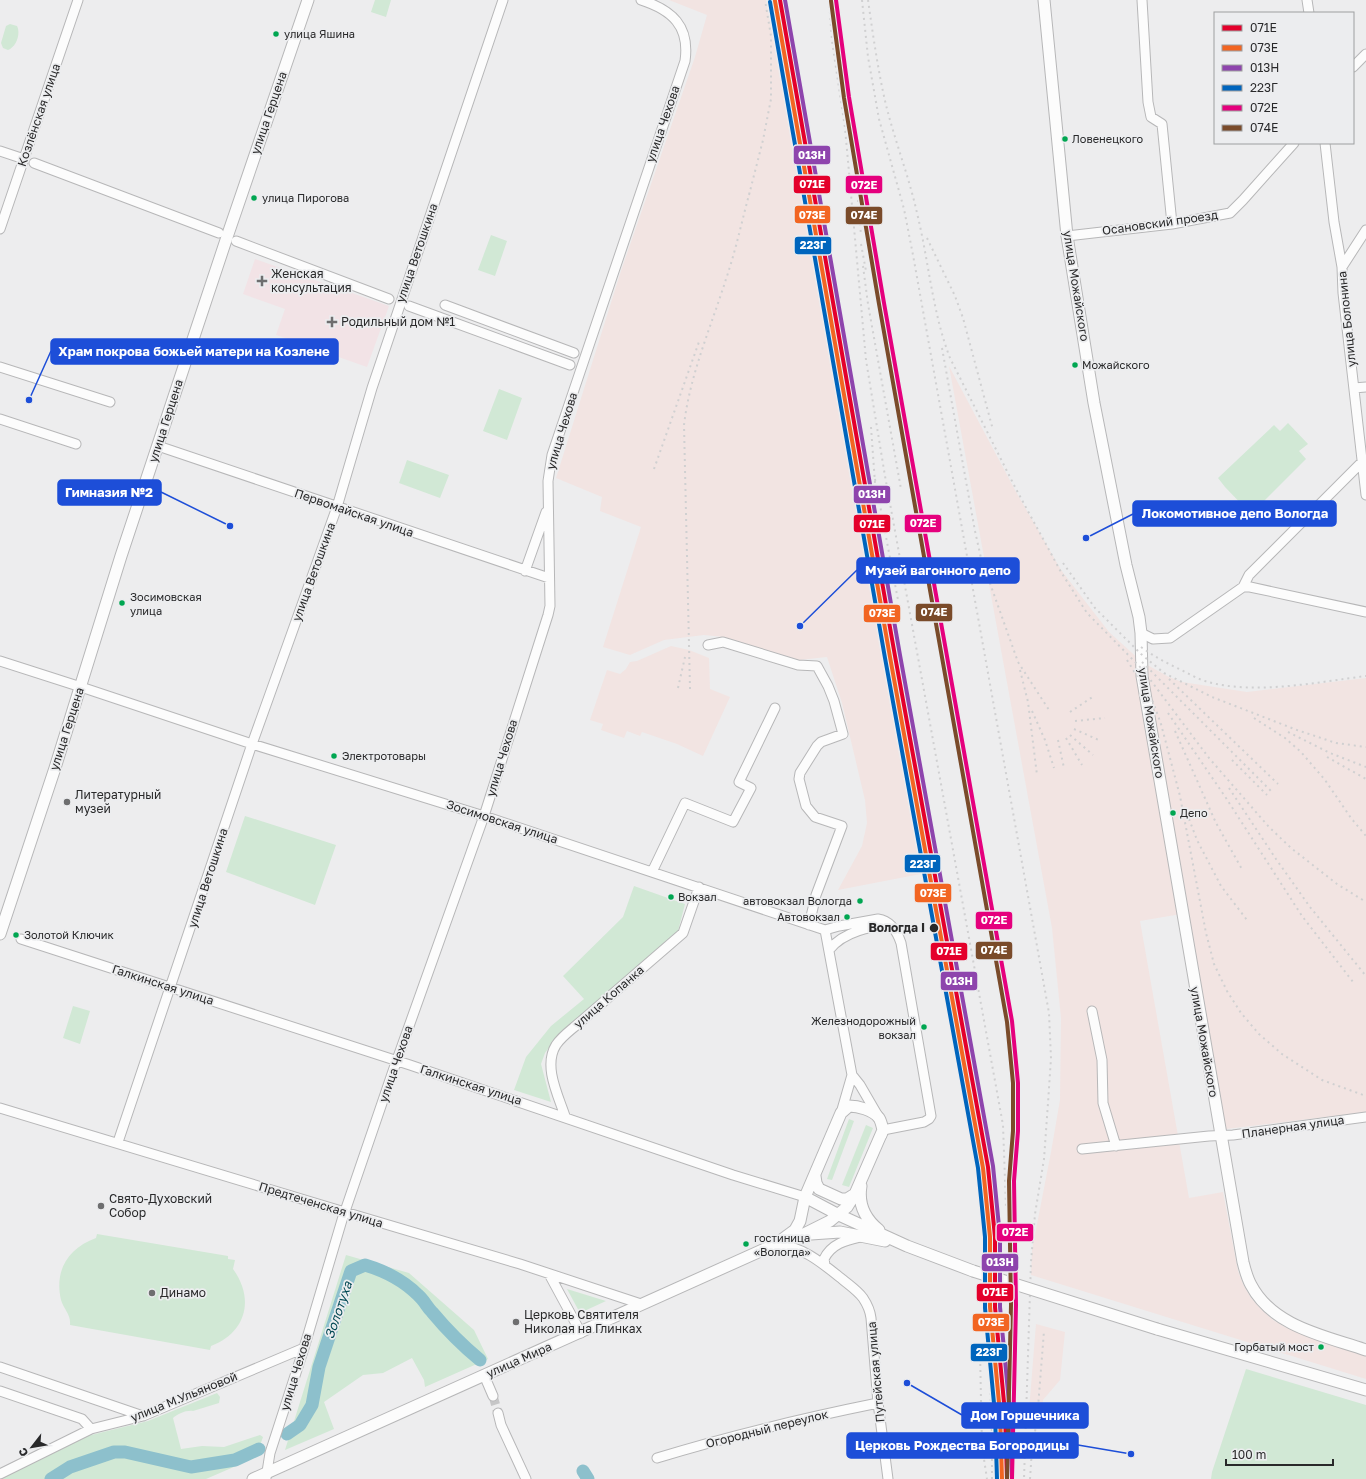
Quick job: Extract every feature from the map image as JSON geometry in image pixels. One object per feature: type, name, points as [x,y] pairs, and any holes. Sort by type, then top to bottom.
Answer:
[{"type":"main road","name":"улица Герцена","points":[[0,933],[158,446],[308,0]]},
{"type":"main road","name":"улица Можайского","points":[[1044,0],[1068,236],[1094,404],[1141,633],[1142,676],[1243,1262],[1250,1284],[1259,1299],[1268,1308],[1288,1322],[1300,1328],[1366,1350]]},
{"type":"main road","points":[[776,1244],[802,1235],[830,1221],[839,1215],[854,1194],[883,1133],[879,1118],[873,1113],[855,1106],[849,1106],[841,1113],[805,1197],[839,1215],[907,1246],[973,1271],[1157,1329],[1366,1390]]},
{"type":"main road","points":[[815,1176],[819,1189],[841,1199],[847,1199],[854,1194]]},
{"type":"main road","points":[[861,1180],[859,1196],[864,1214],[878,1229],[907,1246]]},
{"type":"main road","name":"улица Мира","points":[[253,1479],[266,1476],[484,1375],[581,1333],[641,1304],[697,1281],[776,1244],[788,1237],[795,1230],[800,1221],[805,1197]]},
{"type":"main road","points":[[788,1237],[828,1215],[839,1215]]},
{"type":"main road","points":[[802,1235],[821,1232],[840,1232],[907,1246]]},
{"type":"street","name":"Козлёнская улица","points":[[0,230],[78,0]]},
{"type":"street","name":"улица Ветошкина","points":[[118,1142],[252,744],[337,507],[372,388],[503,0]]},
{"type":"street","name":"улица Чехова","points":[[266,1476],[270,1452],[304,1348],[345,1212],[484,816],[548,616],[550,606],[548,481],[552,455],[685,61],[686,45],[682,28],[676,19],[656,5],[641,0]]},
{"type":"street","points":[[1142,0],[1148,102],[1151,117],[1162,124],[1172,224]]},
{"type":"street","points":[[1307,0],[1309,12]]},
{"type":"street","points":[[1354,66],[1366,54]]},
{"type":"street","name":"Осановский проезд","points":[[1068,236],[1172,224],[1230,213],[1293,144]]},
{"type":"street","name":"улица Болонина","points":[[1325,144],[1334,222],[1342,267],[1343,293],[1366,495]]},
{"type":"street","points":[[0,151],[24,159]]},
{"type":"street","points":[[34,163],[219,233]]},
{"type":"street","points":[[1342,267],[1366,230]]},
{"type":"street","points":[[236,240],[389,299]]},
{"type":"street","points":[[445,305],[574,353]]},
{"type":"street","points":[[409,306],[570,365]]},
{"type":"street","points":[[0,367],[110,402]]},
{"type":"street","points":[[1354,388],[1366,387]]},
{"type":"street","points":[[0,419],[76,444]]},
{"type":"street","name":"Первомайская улица","points":[[158,446],[549,578]]},
{"type":"street","points":[[1141,633],[1153,639],[1173,636],[1243,587],[1249,575],[1362,462]]},
{"type":"street","points":[[525,571],[548,506]]},
{"type":"street","points":[[1243,587],[1250,587],[1366,612]]},
{"type":"street","points":[[708,645],[723,642],[798,665],[817,666],[834,701],[843,734],[826,739],[817,746],[800,773],[799,779],[806,806],[811,814],[842,826],[816,894],[809,925]]},
{"type":"street","name":"Зосимовская улица","points":[[0,662],[81,687],[252,744],[484,816],[825,930]]},
{"type":"street","points":[[652,872],[686,803],[733,822],[751,788],[739,782],[774,708]]},
{"type":"street","name":"улица Копанка","points":[[565,1116],[553,1080],[551,1067],[551,1060],[556,1045],[573,1028],[684,933],[699,887]]},
{"type":"street","points":[[841,1113],[852,1075],[825,930],[878,919],[887,922],[894,928],[899,936],[931,1116],[924,1122],[883,1133]]},
{"type":"street","points":[[829,950],[839,940],[859,932],[874,928],[894,928]]},
{"type":"street","name":"Галкинская улица","points":[[21,939],[565,1116],[734,1175],[805,1197]]},
{"type":"street","points":[[1092,1011],[1102,1060],[1103,1103],[1116,1146]]},
{"type":"street","points":[[852,1075],[860,1085],[879,1118]]},
{"type":"street","name":"Предтеченская улица","points":[[0,1108],[118,1142],[520,1264],[641,1304]]},
{"type":"street","name":"Планерная улица","points":[[1082,1150],[1209,1136],[1221,1137],[1366,1117]]},
{"type":"street","points":[[825,1265],[824,1259],[828,1251],[844,1241],[862,1236]]},
{"type":"street","name":"Путейская улица","points":[[776,1244],[803,1252],[825,1265],[857,1291],[863,1298],[870,1311],[878,1403],[888,1479]]},
{"type":"street","points":[[549,1274],[581,1333]]},
{"type":"street","name":"улица М.Ульяновой","points":[[0,1474],[90,1429],[143,1416],[304,1348]]},
{"type":"street","points":[[0,1367],[143,1416]]},
{"type":"street","points":[[484,1375],[492,1396]]},
{"type":"street","points":[[0,1391],[82,1419],[90,1429]]},
{"type":"street","name":"Огородный переулок","points":[[657,1458],[823,1414],[878,1403]]},
{"type":"street","points":[[498,1413],[501,1425],[526,1479]]},
{"type":"shaded area","points":[[669,0],[766,0],[828,319],[885,655],[889,654],[931,872],[838,890],[862,846],[867,823],[865,800],[842,703],[827,657],[799,660],[724,637],[704,635],[664,640],[630,655],[603,647],[641,527],[600,511],[602,497],[556,478],[621,271],[695,57],[707,15]]},
{"type":"shaded area","name":"Родильный дом №1","points":[[255,259],[389,306],[367,367],[276,335],[285,309],[243,294]]},
{"type":"shaded area","points":[[949,366],[1015,490],[1061,570],[1109,632],[1142,662],[1169,677],[1182,682],[1247,692],[1366,678],[1366,1112],[1226,1129],[1187,913],[1140,921],[1189,1198],[1223,1192],[1238,1271],[1251,1298],[1273,1320],[1285,1327],[1366,1356],[1366,1379],[1031,1275],[1032,1250],[1060,1100],[1061,1018],[1052,928]]},
{"type":"shaded area","points":[[671,646],[689,650],[709,658],[710,689],[730,697],[703,756],[677,744],[642,732],[640,736],[627,731],[624,738],[601,730],[603,724],[590,720],[607,670],[620,674],[626,669],[630,662],[637,661]]},
{"type":"shaded area","points":[[1036,1324],[1065,1332],[1060,1380],[1043,1400],[1040,1426],[1028,1423]]},
{"type":"green space","points":[[375,0],[391,0],[386,17],[371,12]]},
{"type":"green space","points":[[10,24],[17,26],[18,36],[13,46],[8,50],[3,48],[1,43],[6,26]]},
{"type":"green space","points":[[491,235],[507,241],[495,276],[478,270]]},
{"type":"green space","points":[[499,389],[522,398],[507,440],[483,431]]},
{"type":"green space","points":[[1288,423],[1308,444],[1299,451],[1306,459],[1251,514],[1218,478],[1274,425],[1280,431]]},
{"type":"green space","points":[[407,460],[449,475],[440,498],[399,483]]},
{"type":"green space","points":[[245,816],[336,845],[315,905],[226,872]]},
{"type":"green space","points":[[634,886],[685,904],[678,931],[558,1035],[545,1053],[541,1064],[551,1102],[514,1090],[526,1057],[551,1026],[584,999],[563,976],[623,917]]},
{"type":"green space","points":[[73,1006],[90,1011],[80,1044],[63,1038]]},
{"type":"green space","points":[[849,1119],[854,1121],[832,1180],[827,1179]]},
{"type":"green space","points":[[866,1125],[873,1128],[849,1187],[842,1185]]},
{"type":"green space","name":"Динамо","points":[[97,1234],[228,1256],[228,1259],[235,1260],[233,1269],[240,1280],[244,1292],[245,1303],[239,1324],[232,1333],[223,1340],[211,1346],[210,1350],[70,1325],[68,1315],[61,1300],[59,1289],[62,1269],[71,1254],[86,1242],[96,1238]]},
{"type":"green space","points":[[346,1255],[409,1273],[474,1330],[488,1359],[425,1387],[424,1380],[412,1358],[383,1373],[363,1375],[324,1402],[334,1429],[285,1450]]},
{"type":"green space","points":[[567,1289],[606,1301],[580,1313]]},
{"type":"green space","points":[[1246,1369],[1366,1405],[1366,1479],[1211,1479]]},
{"type":"green space","points":[[217,1393],[220,1397],[219,1403],[185,1412],[173,1418],[181,1449],[202,1446],[224,1447],[260,1435],[263,1437],[257,1454],[243,1463],[206,1479],[0,1479],[87,1436],[148,1421]]},
{"type":"waterway","name":"Золотуха","points":[[287,1434],[300,1425],[312,1405],[319,1367],[351,1271],[365,1265],[380,1270],[406,1285],[422,1299],[449,1331],[480,1360]]},
{"type":"waterway","name":"Золотуха","points":[[51,1479],[70,1467],[114,1452],[125,1452],[191,1467],[235,1460],[259,1449]]},
{"type":"waterway","name":"Золотуха","points":[[583,1471],[588,1479]]},
{"type":"tunnel","points":[[493,1396],[498,1413]]},
{"type":"railway","points":[[749,195],[763,140],[771,99],[771,36],[765,0]]},
{"type":"railway","points":[[773,0],[858,471]]},
{"type":"railway","points":[[829,0],[832,41],[845,128],[866,360],[885,476],[1003,1125],[1006,1207]]},
{"type":"railway","points":[[862,0],[868,57],[879,119],[904,209],[913,255],[1049,1013],[1051,1058],[1044,1159],[1035,1214],[1031,1262],[1024,1479]]},
{"type":"railway","points":[[868,0],[883,92],[914,200],[939,322],[950,358],[1016,489],[1061,572],[1087,613],[1143,670],[1209,758],[1269,827],[1291,848],[1337,884],[1366,902]]},
{"type":"railway","points":[[690,689],[684,425],[696,369],[730,268],[750,191]]},
{"type":"railway","points":[[858,200],[861,235]]},
{"type":"railway","points":[[927,238],[955,296],[963,318],[993,430]]},
{"type":"railway","points":[[861,244],[866,271]]},
{"type":"railway","points":[[863,266],[868,304],[901,489]]},
{"type":"railway","points":[[831,289],[849,363]]},
{"type":"railway","points":[[654,469],[700,339]]},
{"type":"railway","points":[[942,348],[981,558],[1018,662],[1049,710]]},
{"type":"railway","points":[[871,427],[875,483]]},
{"type":"railway","points":[[875,479],[898,600]]},
{"type":"railway","points":[[1063,563],[1095,608],[1141,654],[1164,673],[1212,697],[1297,730],[1336,743],[1366,747]]},
{"type":"railway","points":[[887,588],[889,620]]},
{"type":"railway","points":[[1141,647],[1149,653],[1196,677],[1208,682],[1227,686],[1287,686],[1366,676]]},
{"type":"railway","points":[[678,688],[685,657]]},
{"type":"railway","points":[[1127,660],[1153,702],[1161,724],[1180,796],[1206,933],[1214,964],[1227,991],[1241,1013],[1259,1034],[1282,1054],[1322,1080],[1366,1096]]},
{"type":"railway","points":[[1142,662],[1271,791]]},
{"type":"railway","points":[[1020,670],[1028,702],[1037,775]]},
{"type":"railway","points":[[1169,679],[1278,784]]},
{"type":"railway","points":[[1070,712],[1094,696]]},
{"type":"railway","points":[[1032,711],[1045,740],[1054,768]]},
{"type":"railway","points":[[1168,713],[1226,798],[1302,916],[1353,982]]},
{"type":"railway","points":[[1075,721],[1105,718]]},
{"type":"railway","points":[[1254,718],[1285,738],[1301,752],[1325,780],[1351,818],[1366,836]]},
{"type":"railway","points":[[1074,729],[1101,741]]},
{"type":"railway","points":[[1175,731],[1216,823],[1243,871]]},
{"type":"railway","points":[[1288,732],[1330,753],[1366,767]]},
{"type":"railway","points":[[1070,735],[1093,755]]},
{"type":"railway","points":[[1066,738],[1082,765]]},
{"type":"railway","points":[[1058,740],[1064,768]]},
{"type":"railway","points":[[1327,757],[1366,779]]},
{"type":"railway","points":[[1232,760],[1267,795]]},
{"type":"railway","points":[[1229,788],[1310,907],[1366,976]]},
{"type":"railway","points":[[1189,819],[1197,840],[1221,886],[1247,920]]},
{"type":"railway","points":[[970,1100],[988,1207],[995,1272]]},
{"type":"railway","points":[[1008,1285],[1014,1181]]},
{"type":"railway","points":[[987,1291],[992,1479]]},
{"type":"railway","points":[[1030,1479],[1032,1449],[1037,1420],[1044,1331]]},
{"type":"railway","points":[[980,1352],[982,1446],[987,1479]]},
{"type":"railway","points":[[1007,1459],[1015,1352]]},
{"type":"railway","points":[[995,1371],[996,1353]]},
{"type":"railway","points":[[1007,1472],[1007,1479]]},
{"type":"transit line","name":"071Е","points":[[780,0],[895,656],[988,1167],[995,1237],[995,1307],[1005,1413],[1007,1479]]},
{"type":"transit line","name":"013Н","points":[[785,0],[900,655],[993,1166],[1000,1237],[1000,1307],[1010,1413],[1012,1479]]},
{"type":"transit line","name":"072Е","points":[[836,0],[849,97],[884,303],[1012,1021],[1018,1083],[1018,1131],[1014,1181],[1016,1305],[1012,1479]]},
{"type":"transit line","name":"073Е","points":[[775,1],[890,657],[983,1168],[990,1237],[990,1307],[1000,1413],[1002,1479]]},
{"type":"transit line","name":"074Е","points":[[831,1],[844,98],[879,304],[1007,1022],[1013,1083],[1013,1131],[1009,1181],[1011,1305],[1007,1479]]},
{"type":"transit line","name":"223Г","points":[[770,2],[885,658],[978,1168],[985,1237],[985,1308],[995,1414],[997,1479]]},
{"type":"place","name":"улица Яшина","points":[[276,34]]},
{"type":"place","name":"Ловенецкого","points":[[1065,139]]},
{"type":"place","name":"улица Пирогова","points":[[254,198]]},
{"type":"place","name":"Женская консультация","points":[[262,281]]},
{"type":"place","name":"Родильный дом №1","points":[[332,322]]},
{"type":"place","name":"Можайского","points":[[1075,365]]},
{"type":"place","name":"Храм покрова божьей матери на Козлене","points":[[29,400]]},
{"type":"place","name":"Гимназия №2","points":[[230,526]]},
{"type":"place","name":"Локомотивное депо Вологда","points":[[1086,538]]},
{"type":"place","name":"Зосимовская улица","points":[[122,603]]},
{"type":"place","name":"Музей вагонного депо","points":[[800,626]]},
{"type":"place","name":"Электротовары","points":[[334,756]]},
{"type":"place","name":"Литературный музей","points":[[67,802]]},
{"type":"place","name":"Депо","points":[[1173,813]]},
{"type":"place","name":"Вокзал","points":[[671,897]]},
{"type":"place","name":"автовокзал Вологда","points":[[860,901]]},
{"type":"place","name":"Автовокзал","points":[[847,917]]},
{"type":"place","name":"Вологда I","points":[[934,928]]},
{"type":"place","name":"Золотой Ключик","points":[[16,935]]},
{"type":"place","name":"Железнодорожный вокзал","points":[[924,1027]]},
{"type":"place","name":"Свято-Духовский Собор","points":[[101,1206]]},
{"type":"place","name":"гостиница «Вологда»","points":[[746,1244]]},
{"type":"place","name":"Динамо","points":[[152,1293]]},
{"type":"place","name":"Церковь Святителя Николая на Глинках","points":[[516,1322]]},
{"type":"place","name":"Горбатый мост","points":[[1321,1347]]},
{"type":"place","name":"Дом Горшечника","points":[[907,1383]]},
{"type":"place","name":"Церковь Рождества Богородицы","points":[[1131,1454]]}]
